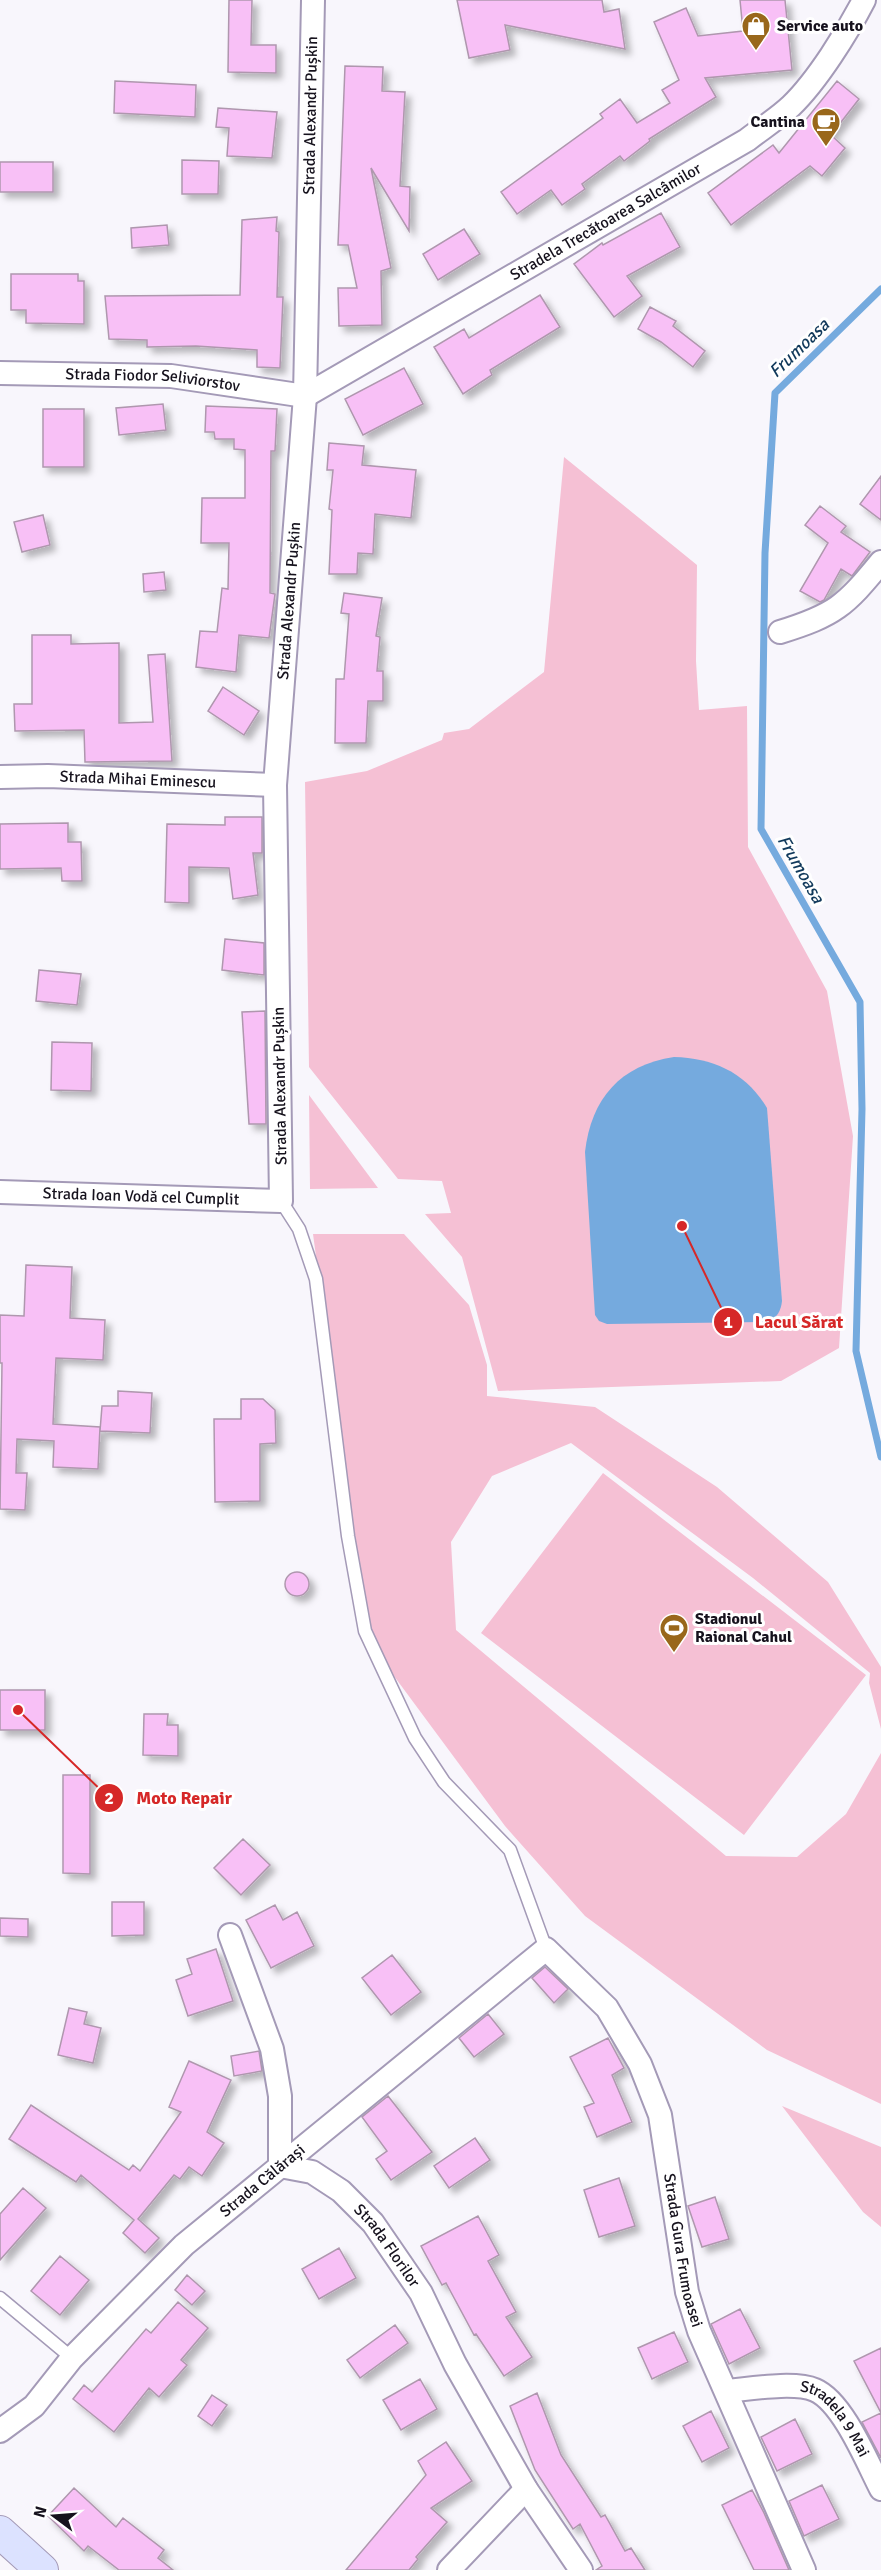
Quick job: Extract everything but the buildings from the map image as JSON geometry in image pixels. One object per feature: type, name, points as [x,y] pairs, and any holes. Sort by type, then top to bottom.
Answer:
[{"type":"street","name":"Strada Alexandr Pușkin","points":[[282,1201],[275,785],[305,396],[313,0]]},
{"type":"street","name":"Stradela Trecătoarea Salcâmilor","points":[[305,396],[747,140],[791,105],[828,60],[851,26],[864,0]]},
{"type":"street","name":"Strada Fiodor Seliviorstov","points":[[0,373],[171,376],[305,396]]},
{"type":"street","points":[[780,632],[830,613],[853,597],[881,562]]},
{"type":"street","name":"Strada Mihai Eminescu","points":[[0,777],[48,776],[275,785]]},
{"type":"street","name":"Strada Ioan Vodă cel Cumplit","points":[[0,1192],[282,1201]]},
{"type":"street","points":[[230,1935],[272,2049],[280,2096],[280,2166]]},
{"type":"street","name":"Strada Călărași","points":[[0,2431],[33,2406],[72,2358],[184,2245],[546,1949]]},
{"type":"street","name":"Strada Gura Frumoasei","points":[[546,1949],[607,2008],[640,2064],[660,2115],[687,2292],[699,2331],[804,2570]]},
{"type":"street","name":"Strada Florilor","points":[[280,2166],[312,2172],[341,2191],[373,2223],[421,2292],[454,2364],[526,2490],[581,2570]]},
{"type":"street","name":"Stradela 9 Mai","points":[[727,2391],[793,2387],[814,2390],[835,2405],[881,2489]]},
{"type":"street","points":[[449,2570],[526,2490]]},
{"type":"street","points":[[0,2532],[42,2570]]},
{"type":"lane","points":[[282,1201],[299,1228],[316,1280],[348,1536],[365,1631],[415,1737],[444,1782],[510,1850],[546,1949]]},
{"type":"lane","points":[[0,2298],[72,2358]]},
{"type":"shaded area","points":[[564,457],[697,565],[696,661],[699,710],[747,706],[748,847],[827,991],[853,1136],[839,1348],[781,1381],[498,1391],[462,1257],[425,1214],[451,1213],[442,1181],[398,1179],[309,1067],[305,782],[367,771],[442,740],[444,733],[469,729],[544,672]]},
{"type":"shaded area","points":[[309,1095],[378,1188],[310,1189]]},
{"type":"shaded area","points":[[313,1234],[404,1234],[469,1305],[487,1365],[487,1396],[595,1407],[717,1487],[828,1582],[881,1667],[881,1729],[869,1683],[870,1673],[753,1578],[571,1443],[492,1476],[451,1542],[456,1630],[726,1856],[797,1857],[846,1814],[881,1753],[881,2104],[767,2050],[585,1916],[505,1826],[391,1672],[358,1600],[341,1441]]},
{"type":"shaded area","name":"Stadionul Raional Cahul","points":[[603,1473],[866,1675],[744,1835],[481,1633]]},
{"type":"shaded area","points":[[782,2106],[881,2147],[881,2227],[863,2212]]},
{"type":"water","points":[[674,1057],[702,1060],[728,1070],[749,1085],[767,1108],[782,1301],[778,1313],[769,1322],[607,1324],[599,1321],[595,1315],[585,1152],[588,1133],[602,1101],[624,1077],[655,1061]]},
{"type":"waterway","name":"Frumoasa","points":[[881,289],[775,393],[765,553],[761,829],[860,1002],[862,1109],[856,1351],[881,1457]]},
{"type":"place","name":"Service auto","points":[[756,52]]},
{"type":"place","name":"Cantina","points":[[826,148]]},
{"type":"place","name":"Lacul Sărat","points":[[682,1226]]},
{"type":"place","name":"Stadionul Raional Cahul","points":[[674,1654]]},
{"type":"place","name":"Moto Repair","points":[[18,1710]]}]
